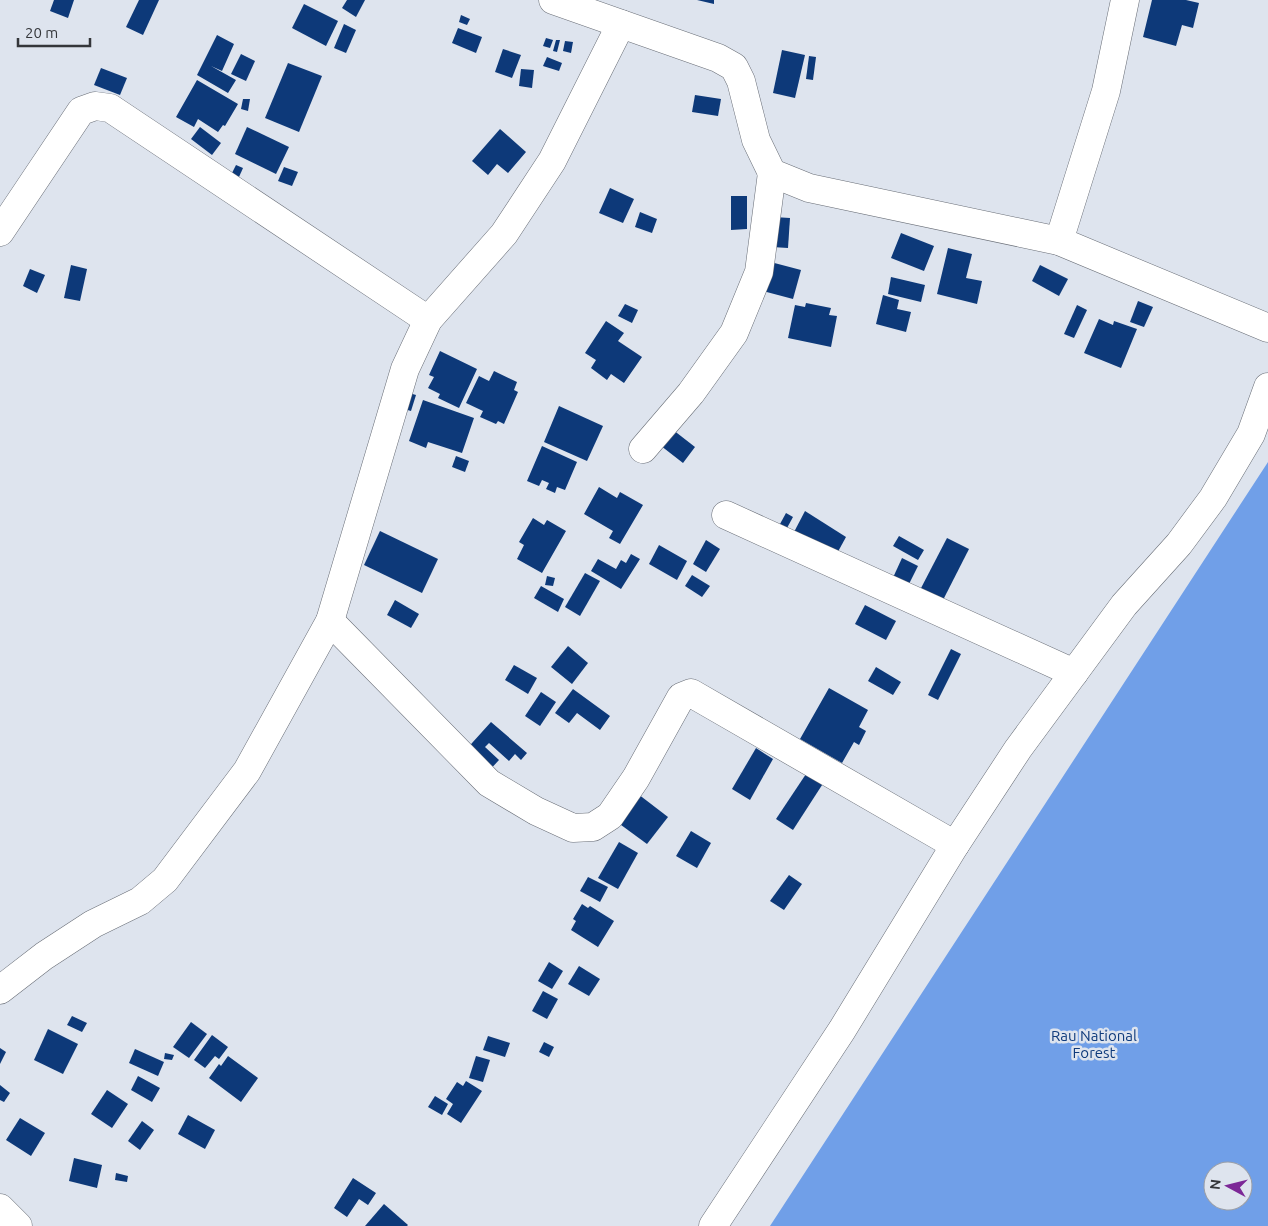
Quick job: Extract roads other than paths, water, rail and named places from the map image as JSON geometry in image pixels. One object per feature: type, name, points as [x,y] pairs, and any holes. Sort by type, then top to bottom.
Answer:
[{"type":"street","points":[[553,0],[718,58],[734,67],[741,81],[756,140],[772,173],[759,272],[734,334],[690,393],[643,449]]},
{"type":"street","points":[[1059,241],[1106,91],[1124,0]]},
{"type":"street","points":[[0,990],[44,956],[93,924],[140,900],[165,880],[247,771],[330,621],[405,369],[428,320],[504,234],[552,161],[621,24]]},
{"type":"street","points":[[0,232],[82,111],[95,106],[110,108],[428,320]]},
{"type":"street","points":[[772,173],[809,188],[1059,241],[1268,328]]},
{"type":"street","points":[[713,1226],[842,1030],[955,845],[1018,749],[1124,605],[1179,544],[1213,498],[1251,434],[1268,387]]},
{"type":"street","points":[[726,515],[1074,674]]},
{"type":"street","points":[[330,621],[488,783],[573,828],[593,827],[610,816],[636,778],[681,697],[691,693],[955,845]]},
{"type":"street","points":[[0,1208],[18,1226]]},
{"type":"park label","name":"Rau National Forest","points":[[1094,1044]]}]
